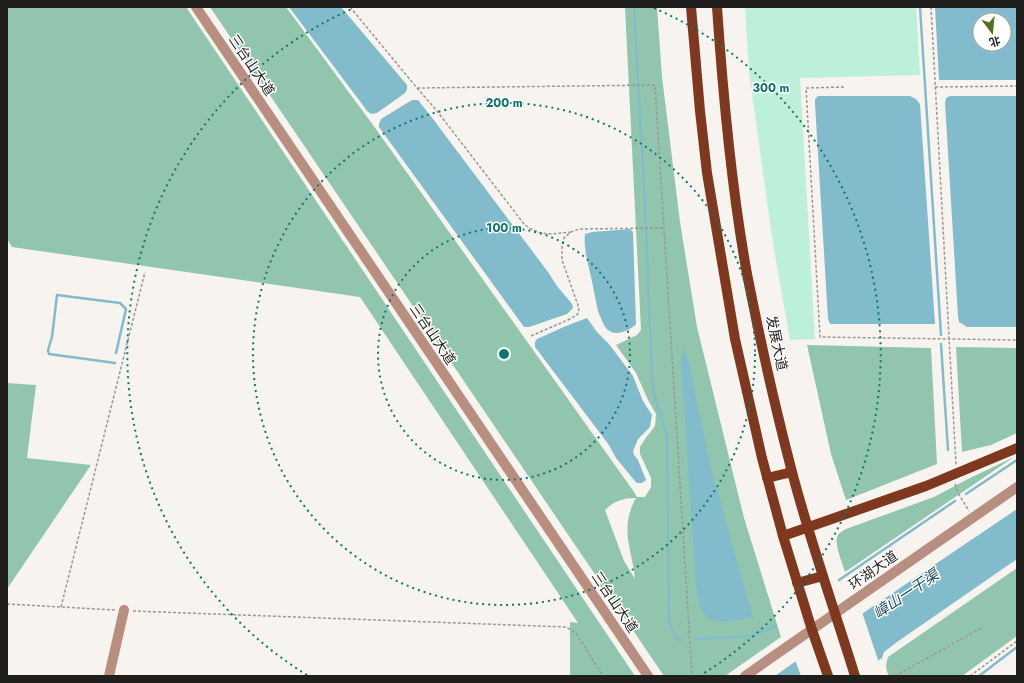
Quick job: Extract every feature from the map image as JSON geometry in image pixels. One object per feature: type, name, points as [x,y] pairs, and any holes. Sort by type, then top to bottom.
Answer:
[{"type":"main road","points":[[691,7],[700,112],[709,181],[735,339],[767,478],[783,536],[813,634],[828,676]]},
{"type":"main road","name":"发展大道","points":[[717,7],[723,92],[747,274],[792,472],[808,528],[855,676]]},
{"type":"main road","points":[[783,536],[926,486],[1017,448]]},
{"type":"main road","points":[[767,478],[792,472]]},
{"type":"main road","points":[[797,583],[823,576]]},
{"type":"street","name":"三台山大道","points":[[196,7],[648,676]]},
{"type":"street","name":"环湖大道","points":[[745,676],[813,634],[1017,487]]},
{"type":"street","points":[[109,676],[124,610]]},
{"type":"path","points":[[350,7],[437,111],[524,224],[533,231],[544,234],[571,232],[589,228],[664,228]]},
{"type":"path","points":[[931,7],[956,460],[954,474],[958,493],[973,518]]},
{"type":"path","points":[[417,88],[655,85],[692,676]]},
{"type":"path","points":[[935,87],[1017,86]]},
{"type":"path","points":[[844,87],[806,88],[820,337],[1017,340]]},
{"type":"path","points":[[531,336],[578,314],[579,308],[562,260],[562,245],[564,238],[571,232]]},
{"type":"path","points":[[61,607],[145,272]]},
{"type":"path","points":[[7,604],[566,627],[576,633],[603,676]]},
{"type":"path","points":[[895,676],[983,627]]},
{"type":"path","points":[[970,676],[1017,642]]},
{"type":"green space","points":[[7,7],[186,7],[635,676],[570,676],[570,622],[578,623],[360,297],[12,247],[7,239]]},
{"type":"green space","points":[[210,7],[286,7],[373,125],[637,497],[645,497],[651,487],[651,478],[640,454],[640,447],[655,426],[656,414],[636,373],[616,345],[637,335],[641,330],[625,7],[657,7],[662,77],[680,222],[697,327],[744,518],[781,637],[725,676],[664,676]],"holes":[[[636,498],[631,509],[627,529],[635,579],[624,561],[605,510],[612,504],[619,501]]]},
{"type":"green space","points":[[745,7],[916,7],[920,75],[800,78],[815,339],[790,340],[773,244],[749,72]]},
{"type":"green space","points":[[807,345],[931,348],[937,464],[846,500],[831,454]]},
{"type":"green space","points":[[956,347],[1017,348],[1017,433],[991,445],[962,452]]},
{"type":"green space","points":[[7,383],[36,385],[27,458],[91,465],[7,589]]},
{"type":"green space","points":[[1014,457],[845,572],[839,553],[837,538],[838,535],[846,529],[934,497]]},
{"type":"green space","points":[[1017,568],[1017,636],[962,676],[889,676],[886,666],[888,657]]},
{"type":"water","points":[[289,7],[341,7],[407,85],[405,93],[377,113],[372,114],[368,112]]},
{"type":"water","points":[[935,7],[1017,7],[1017,80],[939,80]]},
{"type":"water","points":[[818,96],[910,96],[916,99],[920,104],[935,324],[830,324],[828,319],[815,104],[815,99]]},
{"type":"water","points":[[950,96],[1017,96],[1017,327],[967,327],[959,322],[945,103],[946,98]]},
{"type":"water","points":[[412,100],[418,100],[433,119],[572,304],[573,308],[567,314],[529,327],[524,327],[379,127],[381,119]]},
{"type":"water","points":[[630,229],[633,232],[636,324],[626,331],[613,333],[605,326],[598,311],[586,253],[585,234],[592,232]]},
{"type":"water","points":[[587,318],[633,376],[643,401],[652,415],[650,427],[638,439],[633,451],[646,480],[642,483],[637,483],[616,458],[609,445],[535,347],[535,342],[537,339]]},
{"type":"water","points":[[683,348],[688,359],[711,468],[753,618],[729,621],[712,620],[706,617],[698,600],[681,362]]},
{"type":"water","name":"嶂山一干渠","points":[[1017,509],[1017,559],[897,642],[884,652],[882,658],[857,676],[775,676],[869,609]]},
{"type":"pier","points":[[862,612],[879,663],[861,676],[801,676],[795,660]]},
{"type":"waterway","points":[[634,7],[645,204],[652,378],[654,395],[667,435],[669,621],[673,634],[679,640],[683,640]]},
{"type":"waterway","points":[[920,7],[941,335]]},
{"type":"waterway","points":[[115,363],[49,354],[48,350],[52,337],[57,295],[120,303],[126,309],[116,353]]},
{"type":"waterway","points":[[941,344],[948,450]]},
{"type":"waterway","points":[[966,494],[1017,460]]},
{"type":"waterway","points":[[839,580],[955,501]]},
{"type":"waterway","points":[[696,639],[751,636],[776,626]]},
{"type":"waterway","points":[[979,676],[1017,647]]}]
